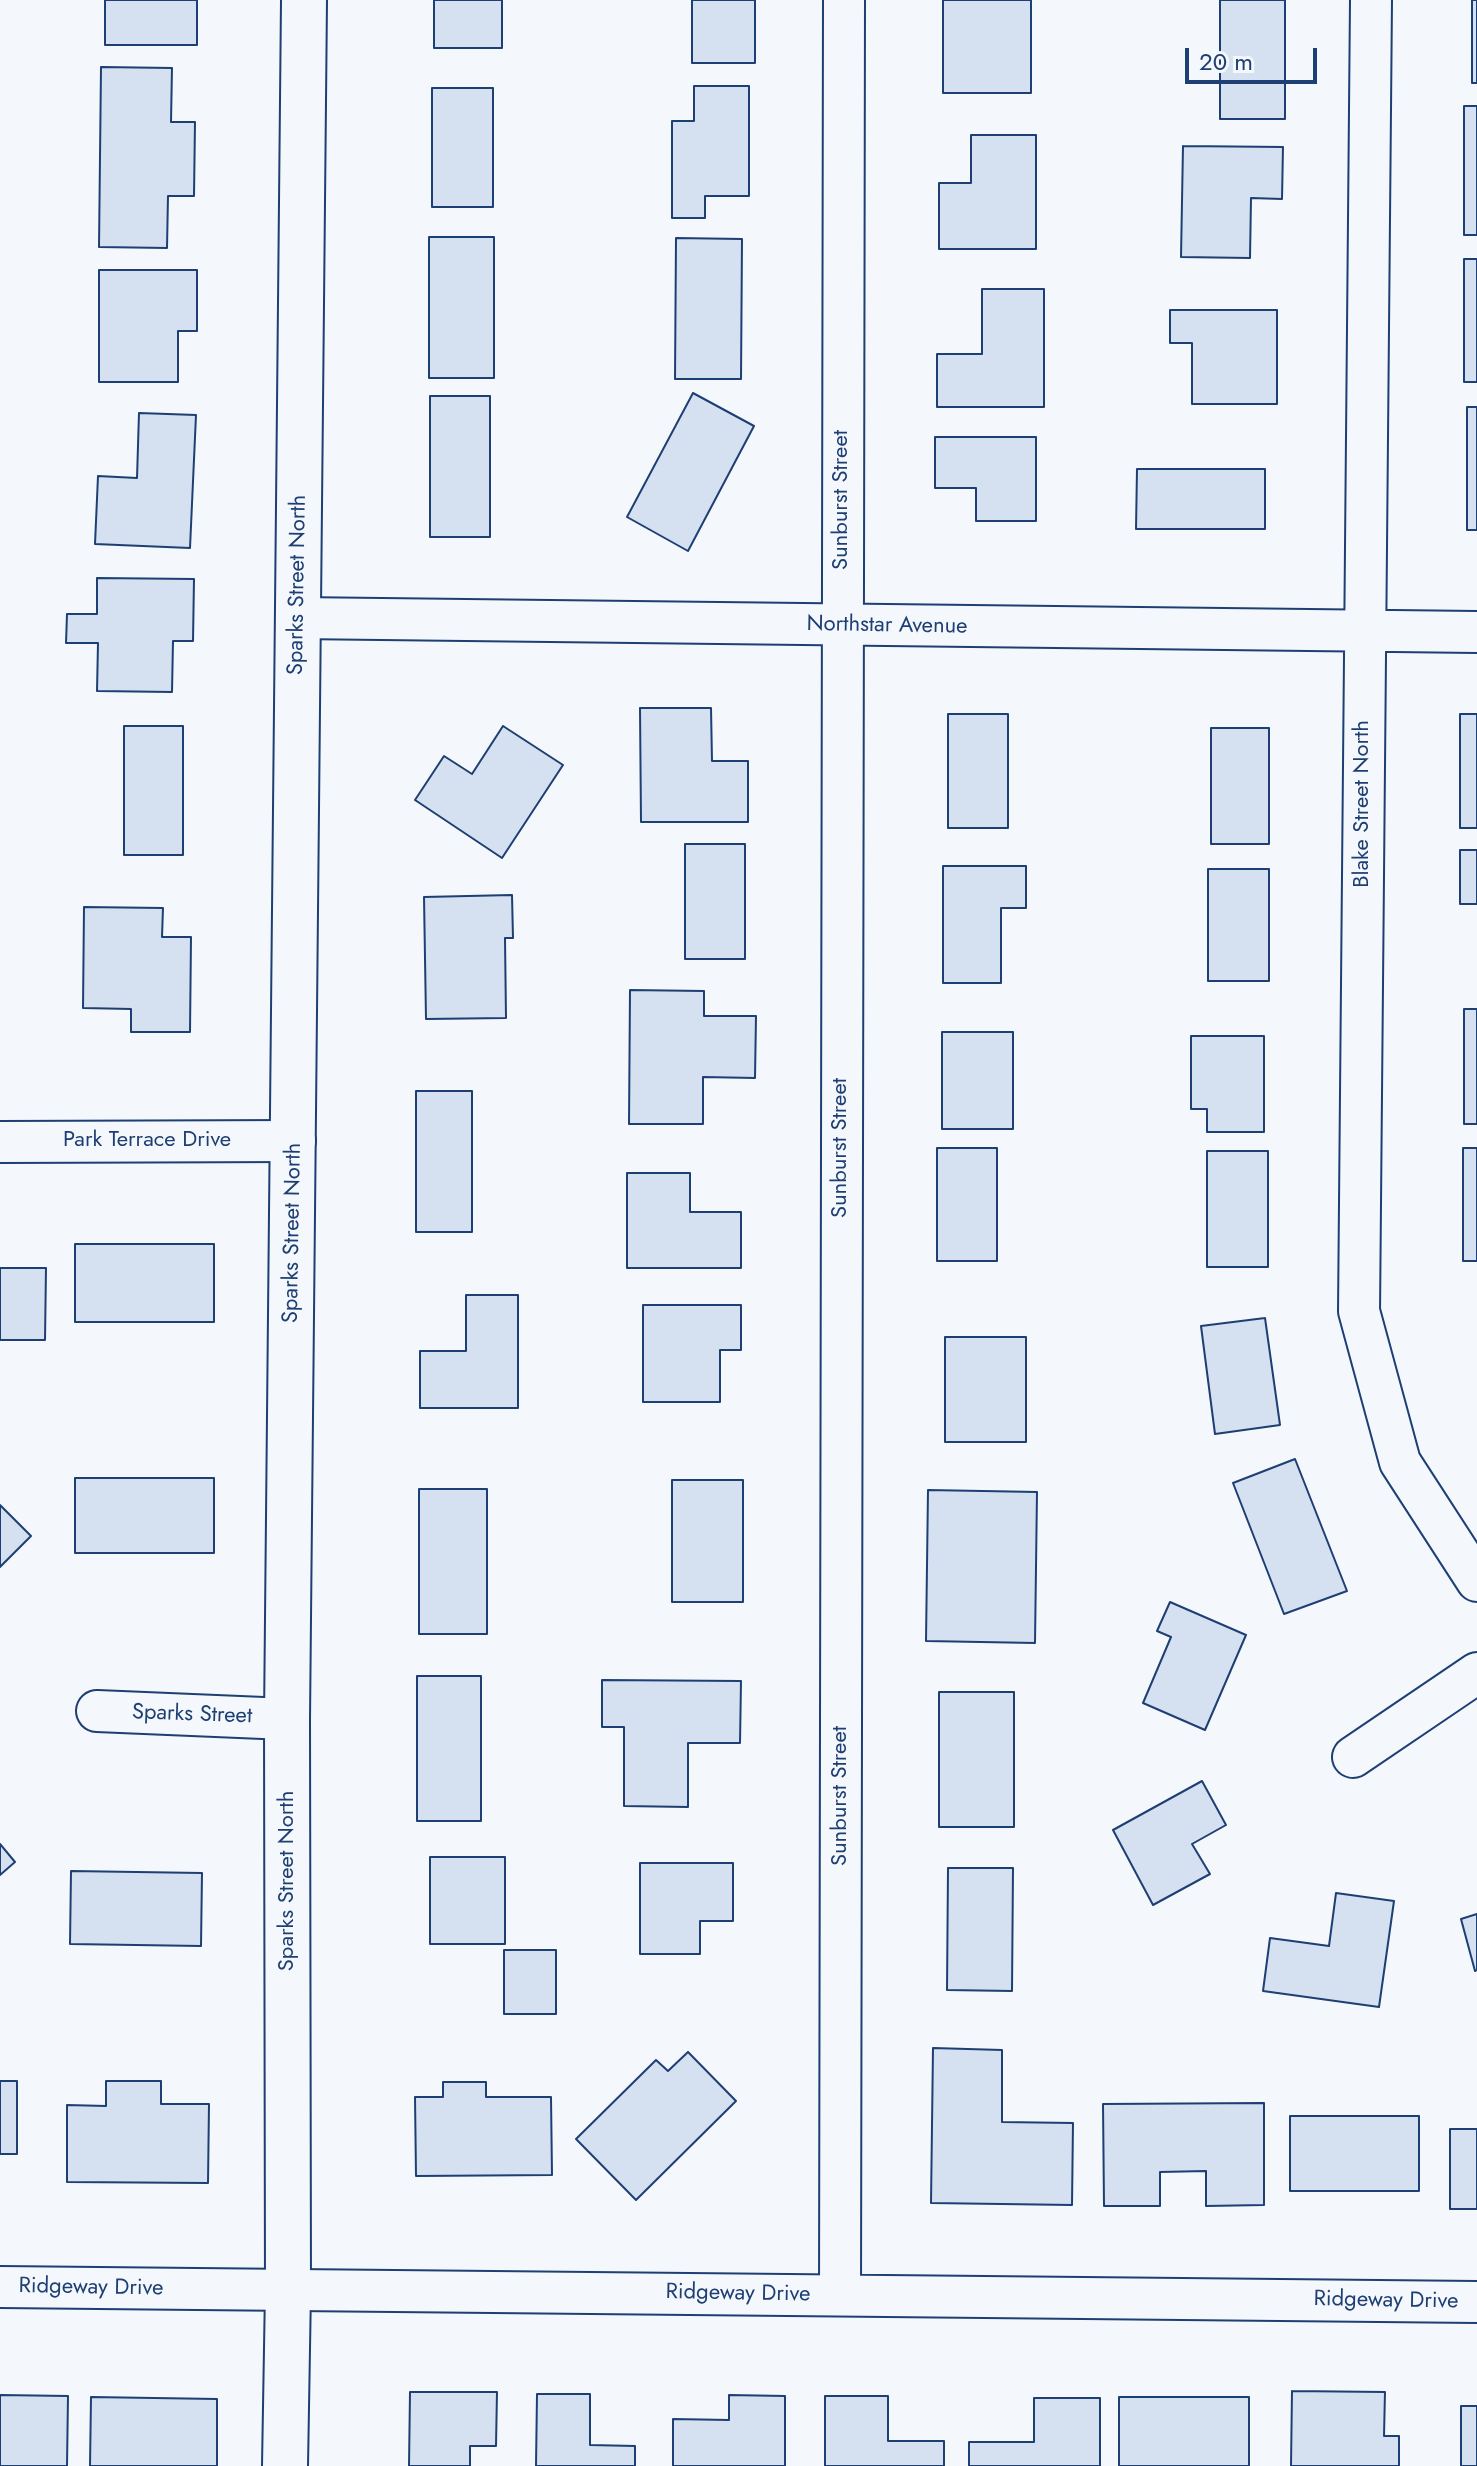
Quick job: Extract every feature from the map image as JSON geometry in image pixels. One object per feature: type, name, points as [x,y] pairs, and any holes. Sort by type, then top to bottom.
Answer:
[{"type":"street","name":"Sparks Street North","points":[[285,2466],[288,2290],[287,1719],[304,0]]},
{"type":"street","name":"Sunburst Street","points":[[840,2295],[844,0]]},
{"type":"street","name":"Blake Street North","points":[[1371,0],[1359,1311],[1400,1462],[1477,1581]]},
{"type":"street","name":"Northstar Avenue","points":[[297,618],[1477,632]]},
{"type":"street","name":"Park Terrace Drive","points":[[0,1142],[295,1141]]},
{"type":"street","points":[[1353,1757],[1477,1673]]},
{"type":"street","name":"Sparks Street","points":[[97,1711],[287,1719]]},
{"type":"street","name":"Ridgeway Drive","points":[[0,2287],[1477,2302]]},
{"type":"building","points":[[105,0],[197,0],[197,45],[105,45]]},
{"type":"building","points":[[434,0],[502,0],[502,48],[434,48]]},
{"type":"building","points":[[692,0],[755,0],[755,63],[692,63]]},
{"type":"building","points":[[943,0],[1031,0],[1031,93],[943,93]]},
{"type":"building","points":[[1220,0],[1285,0],[1285,119],[1220,119]]},
{"type":"building","points":[[1472,0],[1477,0],[1477,83],[1472,83]]},
{"type":"building","points":[[101,67],[172,68],[171,122],[195,122],[194,196],[168,196],[167,248],[99,247]]},
{"type":"building","points":[[694,86],[749,86],[749,196],[705,196],[705,218],[672,218],[672,121],[694,121]]},
{"type":"building","points":[[432,88],[493,88],[493,207],[432,207]]},
{"type":"building","points":[[1464,106],[1477,106],[1477,235],[1464,235]]},
{"type":"building","points":[[971,135],[1036,135],[1036,249],[939,249],[939,183],[971,183]]},
{"type":"building","points":[[1183,146],[1283,147],[1282,199],[1251,198],[1250,258],[1181,257]]},
{"type":"building","points":[[429,237],[494,237],[494,378],[429,378]]},
{"type":"building","points":[[676,238],[742,239],[741,379],[675,379]]},
{"type":"building","points":[[1464,259],[1477,259],[1477,382],[1464,382]]},
{"type":"building","points":[[99,270],[197,270],[197,331],[178,331],[178,382],[99,382]]},
{"type":"building","points":[[982,289],[1044,289],[1044,407],[937,407],[937,354],[982,354]]},
{"type":"building","points":[[1170,310],[1277,310],[1277,404],[1192,404],[1192,343],[1170,343]]},
{"type":"building","points":[[693,393],[754,426],[688,551],[627,517]]},
{"type":"building","points":[[430,396],[490,396],[490,537],[430,537]]},
{"type":"building","points":[[1467,407],[1477,407],[1477,530],[1467,530]]},
{"type":"building","points":[[139,413],[196,415],[190,548],[95,544],[98,476],[137,478]]},
{"type":"building","points":[[935,437],[1036,437],[1036,521],[976,521],[976,488],[935,488]]},
{"type":"building","points":[[1137,469],[1265,469],[1265,529],[1136,529]]},
{"type":"building","points":[[97,578],[194,579],[193,641],[173,641],[172,692],[97,691],[98,643],[66,643],[67,614],[97,614]]},
{"type":"building","points":[[640,708],[711,708],[712,761],[748,761],[748,822],[641,822]]},
{"type":"building","points":[[948,714],[1008,714],[1008,828],[948,828]]},
{"type":"building","points":[[1460,714],[1477,714],[1477,828],[1460,828]]},
{"type":"building","points":[[124,726],[183,726],[183,855],[124,855]]},
{"type":"building","points":[[503,726],[563,765],[502,858],[415,800],[444,756],[472,774]]},
{"type":"building","points":[[1211,728],[1269,728],[1269,844],[1211,844]]},
{"type":"building","points":[[685,844],[745,844],[745,959],[685,959]]},
{"type":"building","points":[[1460,850],[1477,850],[1477,904],[1460,904]]},
{"type":"building","points":[[943,866],[1026,866],[1026,908],[1001,908],[1001,983],[943,983]]},
{"type":"building","points":[[1208,869],[1269,869],[1269,981],[1208,981]]},
{"type":"building","points":[[512,895],[513,938],[505,938],[506,1018],[426,1019],[424,897]]},
{"type":"building","points":[[84,907],[163,908],[162,937],[191,937],[190,1032],[131,1032],[131,1009],[83,1008]]},
{"type":"building","points":[[630,990],[704,991],[704,1016],[756,1016],[755,1078],[703,1077],[703,1124],[629,1124]]},
{"type":"building","points":[[1464,1009],[1477,1009],[1477,1124],[1464,1124]]},
{"type":"building","points":[[942,1032],[1013,1032],[1013,1129],[942,1129]]},
{"type":"building","points":[[1191,1036],[1264,1036],[1264,1132],[1207,1132],[1207,1109],[1191,1109]]},
{"type":"building","points":[[416,1091],[472,1091],[472,1232],[416,1232]]},
{"type":"building","points":[[937,1148],[997,1148],[997,1261],[937,1261]]},
{"type":"building","points":[[1463,1148],[1477,1148],[1477,1261],[1463,1261]]},
{"type":"building","points":[[1207,1151],[1268,1151],[1268,1267],[1207,1267]]},
{"type":"building","points":[[627,1173],[690,1173],[690,1212],[741,1212],[741,1268],[627,1268]]},
{"type":"building","points":[[75,1244],[214,1244],[214,1322],[75,1322]]},
{"type":"building","points":[[0,1268],[46,1268],[45,1340],[0,1340]]},
{"type":"building","points":[[466,1295],[518,1295],[518,1408],[420,1408],[420,1351],[466,1351]]},
{"type":"building","points":[[643,1305],[741,1305],[741,1350],[720,1350],[720,1402],[643,1402]]},
{"type":"building","points":[[1265,1318],[1280,1425],[1215,1434],[1201,1326]]},
{"type":"building","points":[[945,1337],[1026,1337],[1026,1442],[945,1442]]},
{"type":"building","points":[[1295,1459],[1347,1591],[1284,1614],[1233,1483]]},
{"type":"building","points":[[75,1478],[214,1478],[214,1553],[75,1553]]},
{"type":"building","points":[[672,1480],[743,1480],[743,1602],[672,1602]]},
{"type":"building","points":[[419,1489],[487,1489],[487,1634],[419,1634]]},
{"type":"building","points":[[928,1490],[1037,1492],[1035,1643],[926,1641]]},
{"type":"building","points":[[0,1505],[31,1536],[0,1567]]},
{"type":"building","points":[[1170,1602],[1246,1635],[1205,1730],[1143,1703],[1171,1637],[1157,1631]]},
{"type":"building","points":[[417,1676],[481,1676],[481,1821],[417,1821]]},
{"type":"building","points":[[602,1680],[741,1681],[740,1743],[688,1743],[688,1807],[624,1806],[624,1727],[602,1727]]},
{"type":"building","points":[[939,1692],[1014,1692],[1014,1827],[939,1827]]},
{"type":"building","points":[[1202,1781],[1226,1825],[1192,1844],[1210,1874],[1153,1905],[1113,1830]]},
{"type":"building","points":[[0,1844],[15,1862],[0,1875]]},
{"type":"building","points":[[430,1857],[505,1857],[505,1944],[430,1944]]},
{"type":"building","points":[[640,1863],[733,1863],[733,1921],[700,1921],[700,1954],[640,1954]]},
{"type":"building","points":[[948,1868],[1013,1868],[1012,1991],[947,1990]]},
{"type":"building","points":[[71,1871],[202,1873],[201,1946],[70,1944]]},
{"type":"building","points":[[1336,1893],[1394,1901],[1379,2007],[1263,1991],[1270,1938],[1329,1946]]},
{"type":"building","points":[[1477,1914],[1477,1970],[1475,1971],[1461,1919]]},
{"type":"building","points":[[504,1950],[556,1950],[556,2014],[504,2014]]},
{"type":"building","points":[[933,2048],[1002,2050],[1002,2122],[1073,2123],[1072,2205],[931,2203]]},
{"type":"building","points":[[688,2052],[736,2101],[636,2200],[576,2139],[656,2060],[668,2071]]},
{"type":"building","points":[[0,2081],[17,2081],[17,2154],[0,2154]]},
{"type":"building","points":[[106,2081],[161,2081],[161,2104],[209,2104],[208,2183],[67,2182],[67,2105],[106,2106]]},
{"type":"building","points":[[443,2082],[486,2082],[486,2097],[551,2097],[552,2175],[416,2176],[415,2097],[443,2097]]},
{"type":"building","points":[[1264,2103],[1264,2205],[1206,2206],[1206,2171],[1160,2172],[1160,2206],[1104,2206],[1103,2104]]},
{"type":"building","points":[[1290,2116],[1419,2116],[1419,2191],[1290,2191]]},
{"type":"building","points":[[1450,2129],[1477,2129],[1477,2209],[1450,2209]]},
{"type":"building","points":[[1292,2391],[1385,2392],[1384,2436],[1399,2436],[1399,2466],[1291,2466]]},
{"type":"building","points":[[410,2392],[497,2392],[496,2446],[470,2446],[470,2466],[409,2466]]},
{"type":"building","points":[[537,2394],[590,2394],[590,2445],[635,2446],[635,2466],[536,2466]]},
{"type":"building","points":[[0,2395],[68,2396],[67,2466],[0,2466]]},
{"type":"building","points":[[729,2395],[785,2396],[785,2466],[673,2466],[673,2419],[729,2420]]},
{"type":"building","points":[[825,2396],[888,2396],[888,2441],[944,2441],[944,2466],[825,2466]]},
{"type":"building","points":[[91,2397],[217,2399],[217,2466],[90,2466]]},
{"type":"building","points":[[1119,2397],[1249,2397],[1249,2466],[1119,2466]]},
{"type":"building","points":[[1034,2398],[1100,2398],[1100,2466],[969,2466],[969,2442],[1034,2442]]},
{"type":"building","points":[[1461,2406],[1477,2406],[1477,2466],[1461,2466]]}]
